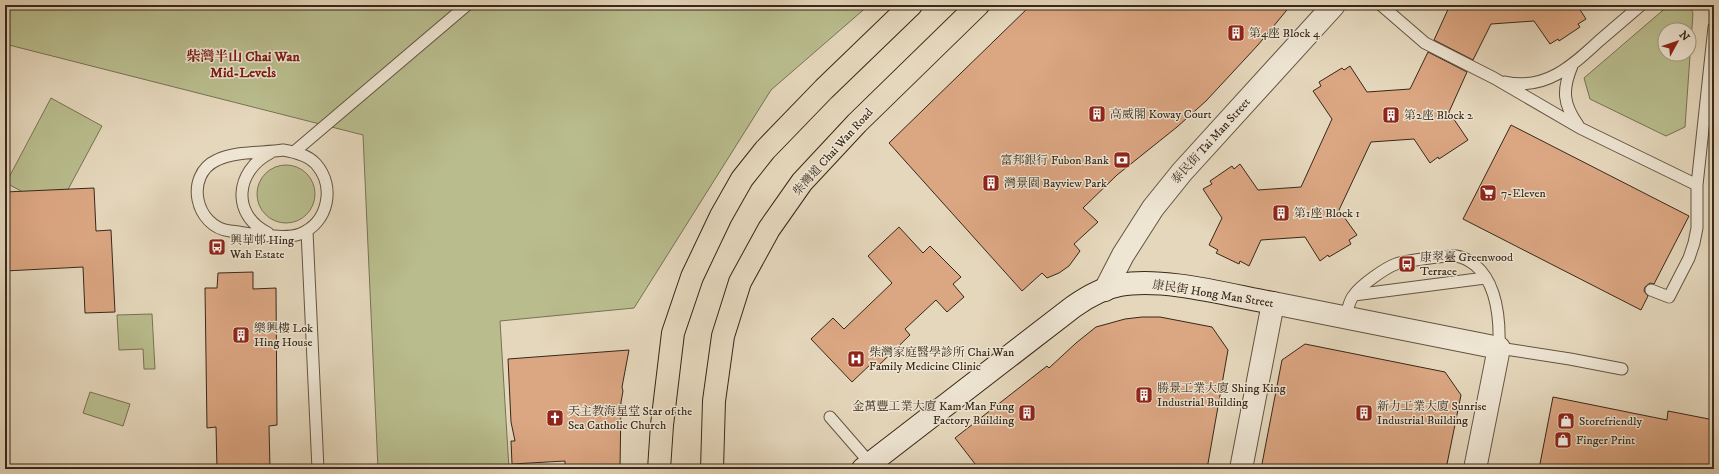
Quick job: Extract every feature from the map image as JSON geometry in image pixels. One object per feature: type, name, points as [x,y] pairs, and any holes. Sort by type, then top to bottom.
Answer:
[{"type":"main road","points":[[659,469],[662,425],[673,333],[692,277],[721,216],[742,179],[765,150],[824,89],[911,5]]},
{"type":"main road","name":"柴灣道 Chai Wan Road","points":[[712,469],[714,401],[723,336],[740,282],[769,229],[802,182],[857,123],[978,5]]},
{"type":"street","name":"泰民街 Tai Man Street","points":[[1105,290],[1123,255],[1154,208],[1177,178],[1334,5]]},
{"type":"street","name":"康民街 Hong Man Street","points":[[866,466],[1084,299],[1119,285],[1136,283],[1194,288],[1499,348]]},
{"type":"street","points":[[1241,469],[1273,303]]},
{"type":"street","points":[[1475,469],[1499,348]]},
{"type":"lane","points":[[294,152],[467,5]]},
{"type":"lane","points":[[1381,5],[1425,43],[1498,80],[1580,128],[1697,185]]},
{"type":"lane","points":[[1498,80],[1515,84],[1535,84],[1554,77],[1572,66],[1641,5]]},
{"type":"lane","points":[[1651,290],[1669,297],[1689,258],[1697,228],[1697,185],[1714,27]]},
{"type":"lane","points":[[1572,66],[1565,81],[1565,97],[1569,113],[1580,128]]},
{"type":"lane","points":[[283,150],[306,156],[316,164],[323,174],[327,187],[328,199],[324,212],[317,223],[307,230],[290,236],[225,230],[214,226],[205,218],[199,208],[197,187],[200,176],[207,167],[216,160],[228,156],[273,152],[283,150]]},
{"type":"lane","points":[[272,235],[260,229],[250,219],[244,206],[242,193],[244,180],[250,167],[260,158],[273,152]]},
{"type":"lane","points":[[307,230],[318,469]]},
{"type":"lane","points":[[1345,318],[1353,295],[1379,273],[1396,264],[1454,256],[1464,258],[1476,265],[1485,278],[1495,300],[1500,323],[1499,348],[1622,369]]},
{"type":"lane","points":[[1353,295],[1485,278]]},
{"type":"lane","points":[[830,417],[866,466]]},
{"type":"green space","points":[[5,5],[869,5],[771,90],[634,308],[500,321],[509,469],[378,469],[363,135],[5,44]]},
{"type":"green space","points":[[1669,5],[1689,5],[1693,13],[1692,22],[1657,22],[1657,62],[1690,62],[1685,127],[1666,136],[1590,99],[1584,78]]},
{"type":"green space","points":[[51,98],[102,126],[57,210],[6,183]]},
{"type":"green space","points":[[280,165],[292,165],[307,173],[315,188],[315,200],[307,215],[292,223],[280,223],[265,215],[257,200],[257,188],[265,173]]},
{"type":"green space","points":[[152,314],[155,369],[144,369],[143,349],[119,350],[117,315]]},
{"type":"green space","points":[[90,392],[130,404],[123,426],[83,413]]},
{"type":"building","name":"高威閣 Koway Court","points":[[1031,5],[1291,5],[1258,45],[1206,101],[1177,127],[1117,175],[1083,208],[1098,222],[1074,244],[1080,251],[1069,266],[1059,273],[1047,278],[1042,273],[1022,291],[889,143]]},
{"type":"building","points":[[1450,5],[1577,5],[1586,19],[1578,24],[1580,27],[1559,41],[1558,39],[1550,44],[1534,21],[1491,24],[1473,60],[1434,40]]},
{"type":"building","points":[[1428,52],[1467,72],[1449,112],[1468,140],[1439,159],[1438,157],[1430,163],[1414,139],[1371,142],[1339,210],[1357,235],[1349,240],[1351,244],[1329,257],[1328,255],[1320,261],[1305,237],[1261,240],[1249,266],[1240,261],[1239,264],[1216,253],[1218,250],[1209,245],[1222,218],[1203,189],[1212,184],[1210,181],[1232,166],[1234,169],[1240,164],[1258,190],[1301,187],[1332,119],[1313,91],[1321,86],[1319,82],[1342,68],[1344,70],[1350,66],[1367,92],[1410,89]]},
{"type":"building","points":[[1511,125],[1689,216],[1654,284],[1650,283],[1645,287],[1644,291],[1648,296],[1641,310],[1463,219]]},
{"type":"building","points":[[94,188],[96,231],[111,230],[115,312],[85,313],[83,267],[5,271],[5,192]]},
{"type":"building","points":[[899,227],[923,253],[930,246],[961,277],[953,284],[964,297],[947,312],[936,300],[905,329],[910,335],[877,367],[873,362],[852,382],[811,339],[833,318],[844,329],[892,283],[868,256]]},
{"type":"building","name":"樂興樓 Lok Hing House","points":[[253,272],[253,289],[276,288],[277,425],[269,426],[270,469],[217,469],[216,427],[207,428],[205,288],[217,288],[218,273]]},
{"type":"building","name":"勝景工業大廈 Shing King Industrial Building","points":[[1160,317],[1212,327],[1228,350],[1207,469],[979,469],[955,438],[1047,366],[1049,368],[1096,327],[1125,319]]},
{"type":"building","name":"新力工業大廈 Sunrise Industrial Building","points":[[1305,344],[1445,372],[1461,395],[1446,469],[1261,469],[1282,360]]},
{"type":"building","name":"天主教海星堂 Star of the Sea Catholic Church","points":[[629,350],[622,387],[620,469],[565,469],[565,461],[512,464],[511,441],[515,441],[511,422],[508,359]]},
{"type":"building","points":[[1553,397],[1667,420],[1668,411],[1714,420],[1714,469],[1539,469]]},
{"type":"place","name":"第4座 Block 4","points":[[1236,33]]},
{"type":"place","name":"高威閣 Koway Court","points":[[1097,114]]},
{"type":"place","name":"第2座 Block 2","points":[[1391,115]]},
{"type":"place","name":"富邦銀行 Fubon Bank","points":[[1122,160]]},
{"type":"place","name":"灣景園 Bayview Park","points":[[991,183]]},
{"type":"place","name":"7-Eleven","points":[[1488,193]]},
{"type":"place","name":"第1座 Block 1","points":[[1281,213]]},
{"type":"place","name":"興華邨 Hing Wah Estate","points":[[217,247]]},
{"type":"place","name":"康翠臺 Greenwood Terrace","points":[[1407,264]]},
{"type":"place","name":"樂興樓 Lok Hing House","points":[[241,335]]},
{"type":"place","name":"柴灣家庭醫學診所 Chai Wan Family Medicine Clinic","points":[[856,359]]},
{"type":"place","name":"勝景工業大廈 Shing King Industrial Building","points":[[1144,395]]},
{"type":"place","name":"金萬豐工業大廈 Kam Man Fung Factory Building","points":[[1027,413]]},
{"type":"place","name":"新力工業大廈 Sunrise Industrial Building","points":[[1364,413]]},
{"type":"place","name":"天主教海星堂 Star of the Sea Catholic Church","points":[[555,418]]},
{"type":"place","name":"Storefriendly","points":[[1566,421]]},
{"type":"place","name":"Finger Print","points":[[1563,440]]},
{"type":"district","name":"柴灣半山 Chai Wan Mid-Levels","points":[[243,66]]}]
